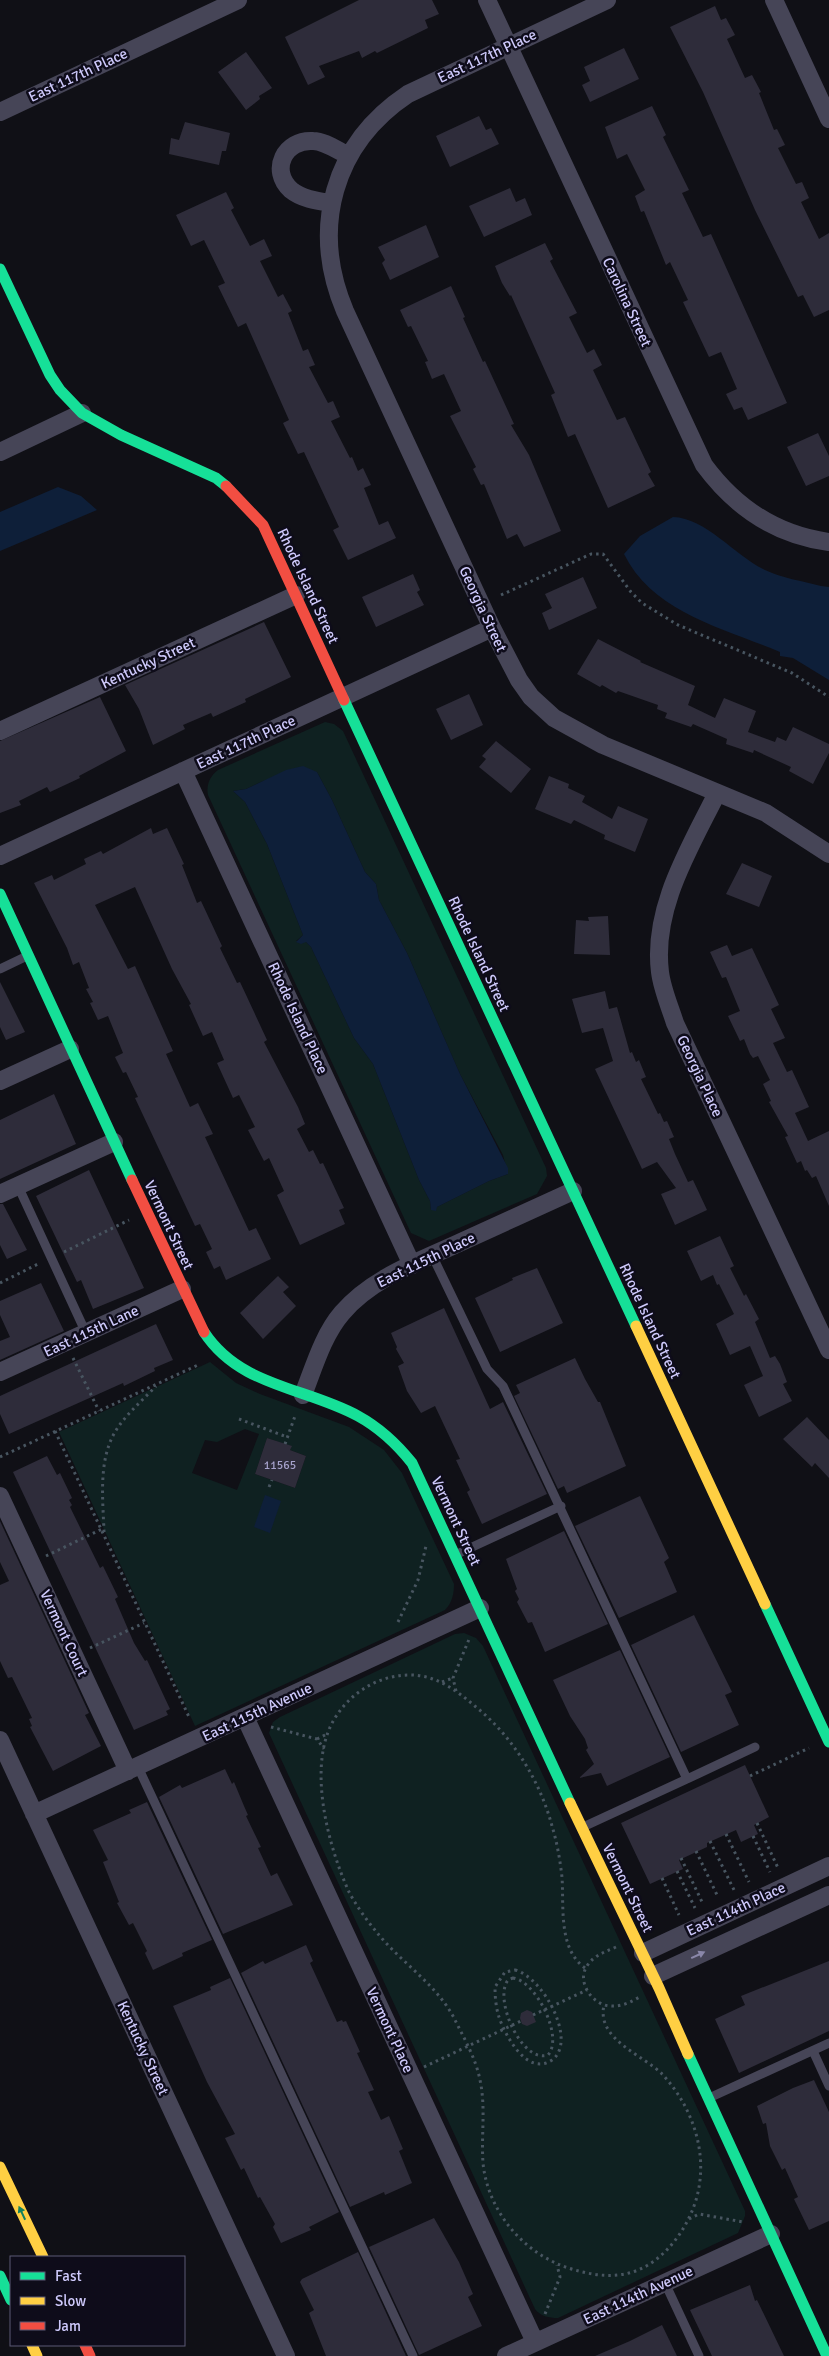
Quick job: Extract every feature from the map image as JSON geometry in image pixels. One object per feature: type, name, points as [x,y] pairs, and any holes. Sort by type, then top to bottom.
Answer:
[{"type":"main road","name":"Rhode Island Street","points":[[0,270],[50,375],[60,390],[82,413],[121,435],[216,478],[235,494],[263,525],[828,1741]]},
{"type":"main road","name":"Vermont Street","points":[[0,894],[200,1328],[224,1356],[254,1376],[362,1418],[391,1438],[412,1463],[582,1828],[643,1953],[708,2099],[827,2356]]},
{"type":"main road","points":[[0,2167],[43,2256]]},
{"type":"main road","points":[[0,2276],[10,2298]]},
{"type":"street","name":"East 117th Place","points":[[0,112],[238,0]]},
{"type":"street","name":"Carolina Street","points":[[487,0],[704,465],[716,482],[752,515],[785,531],[829,542]]},
{"type":"street","name":"East 117th Place","points":[[374,121],[389,106],[408,94],[607,0]]},
{"type":"street","points":[[774,0],[829,119]]},
{"type":"street","name":"Georgia Street","points":[[374,121],[349,156],[331,204],[329,256],[337,292],[492,628],[519,680],[531,697],[554,718],[603,745],[766,813],[829,854]]},
{"type":"street","points":[[331,204],[301,196],[291,190],[280,172],[280,161],[290,147],[302,142],[315,140],[349,156]]},
{"type":"street","points":[[0,452],[82,413]]},
{"type":"street","name":"Kentucky Street","points":[[0,731],[296,595]]},
{"type":"street","name":"East 117th Place","points":[[0,856],[492,628]]},
{"type":"street","name":"Rhode Island Place","points":[[183,771],[412,1265]]},
{"type":"street","name":"Georgia Place","points":[[717,793],[693,840],[666,904],[660,952],[660,973],[675,1023],[829,1350]]},
{"type":"street","points":[[0,1081],[70,1049]]},
{"type":"street","points":[[0,1194],[114,1142]]},
{"type":"street","name":"East 115th Place","points":[[303,1395],[326,1338],[341,1314],[358,1296],[378,1282],[432,1255],[573,1191]]},
{"type":"street","name":"East 115th Lane","points":[[0,1372],[182,1289]]},
{"type":"street","name":"Vermont Court","points":[[0,1496],[74,1655],[133,1769]]},
{"type":"street","name":"East 115th Avenue","points":[[34,1814],[480,1608]]},
{"type":"street","name":"Vermont Place","points":[[245,1717],[535,2342]]},
{"type":"street","name":"Kentucky Street","points":[[0,1740],[286,2356]]},
{"type":"street","name":"East 114th Place","points":[[643,1953],[829,1866]]},
{"type":"street","name":"East 114th Place","points":[[653,1976],[829,1895]]},
{"type":"street","name":"East 114th Avenue","points":[[506,2356],[771,2234]]},
{"type":"lane","points":[[0,969],[28,956]]},
{"type":"lane","points":[[18,1186],[86,1333]]},
{"type":"lane","points":[[432,1255],[487,1369],[503,1386],[561,1506],[687,1779]]},
{"type":"lane","points":[[454,1555],[561,1506]]},
{"type":"lane","points":[[582,1828],[755,1747]]},
{"type":"lane","points":[[133,1769],[412,2356]]},
{"type":"lane","points":[[708,2099],[829,2043]]},
{"type":"lane","points":[[812,2051],[829,2086]]},
{"type":"lane","points":[[665,2283],[699,2356]]},
{"type":"path","points":[[501,595],[591,554],[603,554],[631,592],[642,603],[678,625],[792,673],[829,697]]},
{"type":"path","points":[[0,1283],[113,1230],[121,1223],[148,1216]]},
{"type":"path","points":[[66,1342],[99,1411]]},
{"type":"path","points":[[0,1457],[200,1364]]},
{"type":"path","points":[[104,1535],[103,1482],[109,1445],[115,1431],[158,1384]]},
{"type":"path","points":[[285,1444],[295,1416]]},
{"type":"path","points":[[239,1419],[287,1437]]},
{"type":"path","points":[[56,1431],[190,1719]]},
{"type":"path","points":[[270,1487],[272,1480]]},
{"type":"path","points":[[31,1562],[102,1529]]},
{"type":"path","points":[[398,1622],[418,1580],[426,1546]]},
{"type":"path","points":[[74,1655],[144,1623]]},
{"type":"path","points":[[456,1691],[453,1678],[472,1634]]},
{"type":"path","points":[[585,1968],[576,1961],[566,1935],[559,1855],[549,1816],[540,1792],[522,1758],[497,1726],[456,1691],[426,1677],[409,1675],[395,1677],[371,1685],[350,1699],[332,1722],[328,1733],[324,1750],[323,1795],[328,1832],[351,1896],[379,1934],[443,2000],[467,2047],[480,2080],[485,2117],[483,2161],[493,2200],[506,2222],[519,2238],[538,2253],[557,2264],[591,2274],[608,2276],[641,2269],[662,2255],[675,2240],[688,2220],[694,2206],[699,2186],[700,2159],[696,2132],[684,2103],[664,2076],[614,2036],[602,2015],[604,2005]]},
{"type":"path","points":[[440,1682],[446,1682],[453,1678]]},
{"type":"path","points":[[272,1728],[316,1739],[324,1750]]},
{"type":"path","points":[[316,1739],[328,1733]]},
{"type":"path","points":[[750,1776],[828,1741]]},
{"type":"path","points":[[757,1823],[778,1868]]},
{"type":"path","points":[[726,1834],[749,1882]]},
{"type":"path","points":[[753,1836],[770,1872]]},
{"type":"path","points":[[710,1841],[734,1890]]},
{"type":"path","points":[[758,1847],[766,1843]]},
{"type":"path","points":[[696,1851],[718,1897]]},
{"type":"path","points":[[681,1858],[703,1904]]},
{"type":"path","points":[[677,1872],[695,1908]]},
{"type":"path","points":[[662,1878],[679,1915]]},
{"type":"path","points":[[621,1944],[596,1956],[585,1968],[584,1982],[587,1990],[591,1997],[604,2005],[617,2006],[644,1994]]},
{"type":"path","points":[[515,1970],[525,1972],[538,1984],[552,2007],[560,2040],[558,2052],[552,2060],[545,2063],[531,2062],[523,2056],[504,2029],[499,2016],[495,1987],[505,1972],[515,1970]]},
{"type":"path","points":[[519,1979],[526,1984],[541,2001],[545,2010],[552,2040],[551,2052],[548,2055],[537,2056],[525,2046],[512,2025],[504,1998],[504,1989],[508,1980],[519,1979]]},
{"type":"path","points":[[533,2015],[587,1990]]},
{"type":"path","points":[[410,2073],[521,2021]]},
{"type":"path","points":[[694,2206],[699,2214]]},
{"type":"path","points":[[688,2220],[699,2214],[744,2222]]},
{"type":"path","points":[[557,2264],[560,2276]]},
{"type":"path","points":[[545,2314],[560,2276],[568,2268]]},
{"type":"shaded area","points":[[325,722],[334,724],[343,731],[546,1168],[547,1176],[537,1194],[429,1241],[411,1233],[208,795],[209,781],[218,770]],"holes":[[[317,772],[365,872],[376,884],[379,900],[407,953],[460,1074],[503,1155],[508,1174],[489,1181],[431,1210],[430,1201],[419,1180],[373,1064],[354,1038],[311,947],[306,942],[296,941],[303,935],[267,844],[245,802],[233,791],[246,789],[263,781]]]},
{"type":"shaded area","points":[[210,1362],[236,1383],[260,1394],[349,1427],[384,1450],[402,1473],[454,1584],[451,1601],[445,1610],[195,1726],[59,1432]],"holes":[[[245,1429],[259,1434],[237,1490],[192,1473],[205,1440],[217,1442]],[[267,1438],[291,1446],[290,1450],[306,1456],[295,1488],[255,1474]]]},
{"type":"shaded area","points":[[464,1633],[476,1638],[483,1646],[745,2211],[745,2216],[738,2233],[558,2318],[545,2316],[535,2309],[269,1733],[273,1722],[280,1717],[455,1634]]},
{"type":"water","points":[[58,487],[81,496],[97,510],[0,551],[0,512]]},
{"type":"water","points":[[673,517],[685,519],[708,530],[765,570],[785,577],[829,587],[829,680],[793,658],[780,656],[780,652],[692,616],[671,605],[653,591],[637,574],[624,554],[640,536]]},
{"type":"water","points":[[303,766],[317,772],[365,872],[376,884],[379,900],[407,953],[460,1074],[508,1168],[508,1174],[489,1181],[437,1207],[436,1211],[431,1210],[430,1201],[419,1180],[373,1064],[354,1038],[311,947],[306,942],[301,944],[296,942],[303,935],[267,844],[245,802],[233,791],[246,789],[286,770]]},
{"type":"water","points":[[265,1495],[281,1501],[270,1533],[254,1527]]},
{"type":"building","points":[[359,0],[432,0],[439,14],[425,20],[428,28],[377,53],[375,51],[362,58],[359,51],[319,66],[325,77],[308,85],[285,37]]},
{"type":"building","points":[[715,6],[721,20],[726,18],[735,35],[727,39],[745,78],[752,75],[761,92],[759,93],[774,130],[777,129],[785,145],[778,148],[796,184],[802,182],[809,198],[801,202],[819,239],[829,233],[829,310],[814,317],[803,295],[798,297],[755,210],[703,92],[670,27]]},
{"type":"building","points":[[624,48],[639,79],[590,102],[582,85],[590,81],[584,67]]},
{"type":"building","points":[[246,52],[272,88],[259,96],[260,99],[246,110],[218,72]]},
{"type":"building","points":[[652,106],[666,135],[663,137],[689,190],[682,193],[703,237],[711,234],[787,403],[748,420],[742,407],[734,410],[726,394],[737,389],[721,352],[709,357],[683,302],[688,300],[670,262],[666,265],[644,211],[641,212],[635,196],[645,190],[627,154],[617,159],[605,127]]},
{"type":"building","points":[[479,116],[486,130],[491,128],[499,144],[450,167],[436,136]]},
{"type":"building","points":[[185,122],[230,133],[226,151],[222,151],[219,165],[169,154],[171,138],[179,140]]},
{"type":"building","points":[[510,188],[516,202],[525,198],[532,215],[484,237],[469,206]]},
{"type":"building","points":[[226,192],[234,208],[231,210],[250,246],[264,239],[272,256],[260,261],[278,297],[283,294],[292,311],[288,313],[303,351],[308,349],[315,365],[309,367],[328,403],[333,401],[340,417],[331,421],[358,471],[363,468],[371,485],[364,488],[379,525],[388,521],[396,538],[348,560],[333,530],[339,527],[304,452],[298,454],[283,423],[289,420],[246,323],[238,327],[218,286],[225,283],[204,240],[191,246],[176,215]]},
{"type":"building","points":[[426,225],[439,257],[390,280],[382,263],[385,260],[378,247]]},
{"type":"building","points":[[545,243],[553,259],[550,261],[577,313],[569,317],[587,353],[594,349],[602,365],[593,370],[617,420],[625,417],[651,472],[648,474],[655,486],[608,508],[575,434],[568,437],[551,395],[555,393],[511,295],[502,283],[495,266]]},
{"type":"building","points":[[451,286],[483,362],[485,361],[514,424],[511,425],[529,455],[561,531],[524,547],[517,534],[507,539],[484,484],[481,485],[473,469],[476,467],[450,416],[461,411],[444,374],[432,379],[425,362],[428,361],[411,326],[408,327],[400,310]]},
{"type":"building","points":[[818,433],[829,456],[829,476],[806,486],[787,447]]},
{"type":"building","points":[[413,574],[420,590],[417,592],[424,605],[376,627],[362,597]]},
{"type":"building","points":[[583,577],[597,608],[549,630],[542,613],[552,608],[545,594]]},
{"type":"building","points":[[264,622],[291,677],[245,699],[246,702],[213,717],[211,713],[183,725],[185,729],[153,745],[139,709],[125,685]]},
{"type":"building","points":[[598,639],[640,662],[695,686],[688,705],[715,718],[724,698],[756,711],[748,732],[775,742],[777,737],[786,741],[793,727],[829,744],[829,753],[813,784],[789,771],[791,767],[754,750],[753,753],[726,744],[727,739],[693,724],[691,727],[665,718],[667,713],[657,709],[658,705],[618,691],[616,693],[602,685],[600,687],[577,674]]},
{"type":"building","points":[[469,694],[483,725],[451,740],[436,709]]},
{"type":"building","points":[[100,697],[126,751],[79,776],[80,778],[50,792],[47,787],[19,801],[21,805],[0,813],[0,741]]},
{"type":"building","points":[[496,741],[531,769],[511,793],[479,767],[486,759],[482,756]]},
{"type":"building","points":[[549,776],[569,784],[568,788],[585,796],[582,802],[612,819],[618,806],[648,819],[635,852],[604,839],[605,835],[574,820],[571,824],[535,809]]},
{"type":"building","points":[[151,828],[153,834],[167,828],[184,864],[182,865],[197,903],[201,901],[222,946],[220,948],[237,983],[240,982],[267,1040],[264,1042],[298,1107],[305,1124],[297,1129],[309,1152],[313,1150],[320,1164],[323,1163],[344,1208],[339,1210],[345,1224],[300,1245],[277,1195],[284,1191],[269,1158],[264,1161],[248,1130],[255,1127],[239,1095],[233,1098],[217,1063],[224,1060],[212,1032],[203,1036],[189,1005],[191,1004],[172,969],[135,887],[95,905],[128,969],[135,966],[173,1051],[166,1054],[190,1107],[198,1103],[213,1134],[205,1137],[249,1231],[256,1228],[271,1259],[226,1280],[220,1266],[214,1269],[206,1252],[212,1249],[200,1224],[195,1226],[135,1098],[138,1097],[126,1072],[123,1073],[115,1057],[123,1053],[108,1016],[98,1020],[90,1003],[93,1002],[86,989],[89,988],[79,962],[73,965],[67,948],[34,883],[52,875],[54,880],[86,864],[84,859],[101,851],[103,854]]},
{"type":"building","points":[[742,863],[772,876],[759,907],[726,894]]},
{"type":"building","points":[[608,916],[610,955],[574,954],[576,920],[589,921],[588,917]]},
{"type":"building","points":[[727,945],[732,956],[752,948],[779,1005],[771,1009],[785,1038],[773,1043],[787,1072],[792,1070],[809,1107],[795,1113],[808,1141],[829,1131],[829,1206],[816,1176],[812,1178],[807,1170],[805,1171],[801,1161],[797,1163],[785,1137],[788,1136],[769,1102],[771,1101],[763,1084],[770,1080],[758,1056],[753,1058],[744,1039],[740,1041],[728,1016],[740,1011],[726,977],[722,978],[710,952]]},
{"type":"building","points":[[0,982],[25,1032],[6,1040],[0,1027]]},
{"type":"building","points":[[605,991],[609,1009],[617,1007],[630,1053],[632,1052],[636,1062],[639,1060],[646,1077],[641,1079],[658,1114],[660,1113],[664,1122],[667,1121],[674,1137],[669,1139],[688,1182],[693,1180],[707,1210],[675,1225],[661,1194],[676,1188],[657,1162],[642,1169],[595,1069],[613,1061],[603,1028],[582,1033],[572,999]]},
{"type":"building","points":[[54,1094],[76,1144],[0,1179],[0,1120]]},
{"type":"building","points":[[89,1170],[144,1288],[93,1309],[81,1280],[77,1282],[36,1196]]},
{"type":"building","points":[[0,1204],[3,1204],[27,1250],[7,1259],[0,1245]]},
{"type":"building","points":[[720,1236],[734,1266],[730,1268],[744,1296],[746,1294],[759,1319],[755,1322],[770,1358],[775,1356],[780,1364],[787,1382],[783,1384],[792,1401],[759,1417],[744,1385],[763,1376],[750,1346],[730,1355],[716,1324],[734,1314],[713,1275],[701,1281],[687,1251]]},
{"type":"building","points":[[537,1268],[563,1323],[500,1352],[475,1298],[513,1280],[512,1278]]},
{"type":"building","points":[[278,1276],[289,1287],[283,1292],[296,1306],[263,1339],[240,1313]]},
{"type":"building","points":[[41,1283],[64,1331],[0,1360],[0,1341],[10,1337],[0,1315],[0,1301]]},
{"type":"building","points":[[444,1308],[490,1409],[503,1402],[547,1494],[482,1524],[467,1492],[470,1490],[456,1460],[460,1459],[435,1406],[421,1413],[407,1391],[398,1366],[404,1363],[396,1349],[397,1347],[391,1333]]},
{"type":"building","points":[[156,1324],[173,1360],[154,1368],[155,1371],[124,1386],[123,1383],[9,1434],[0,1414],[0,1396]]},
{"type":"building","points":[[575,1358],[598,1402],[600,1402],[626,1466],[567,1493],[564,1486],[558,1489],[514,1396],[520,1393],[516,1385]]},
{"type":"building","points":[[807,1417],[829,1440],[829,1478],[815,1463],[812,1467],[783,1439]]},
{"type":"building","points":[[267,1438],[292,1446],[290,1450],[306,1456],[295,1488],[255,1474]]},
{"type":"building","points":[[47,1456],[57,1475],[60,1473],[72,1498],[69,1500],[72,1505],[70,1507],[100,1568],[103,1566],[118,1597],[115,1599],[134,1643],[145,1661],[147,1660],[170,1709],[166,1711],[168,1715],[134,1730],[13,1472]]},
{"type":"building","points":[[640,1496],[669,1558],[664,1562],[677,1592],[619,1618],[575,1526]]},
{"type":"building","points":[[0,1521],[89,1713],[85,1715],[101,1746],[53,1771],[30,1727],[32,1726],[29,1719],[32,1718],[12,1677],[8,1678],[0,1661],[0,1585],[9,1581],[0,1562]]},
{"type":"building","points":[[564,1531],[608,1624],[545,1652],[532,1622],[528,1623],[517,1602],[519,1599],[515,1591],[517,1589],[506,1559]]},
{"type":"building","points":[[694,1615],[732,1692],[725,1695],[739,1725],[681,1752],[631,1645]]},
{"type":"building","points":[[620,1650],[670,1757],[607,1786],[601,1773],[579,1778],[594,1764],[586,1750],[588,1748],[585,1739],[570,1716],[553,1680]]},
{"type":"building","points":[[745,1765],[769,1817],[754,1825],[758,1834],[741,1842],[736,1830],[707,1843],[707,1847],[679,1860],[683,1869],[650,1884],[621,1823]]},
{"type":"building","points":[[225,1769],[232,1784],[234,1782],[248,1815],[246,1816],[261,1847],[258,1848],[271,1876],[277,1873],[293,1905],[223,1934],[159,1797],[180,1785],[182,1788]]},
{"type":"building","points":[[147,1802],[212,1940],[182,1953],[183,1956],[153,1970],[145,1953],[147,1951],[133,1923],[129,1925],[117,1903],[119,1902],[103,1862],[108,1860],[93,1830],[131,1813],[129,1810]]},
{"type":"building","points":[[306,1945],[313,1961],[310,1963],[337,2022],[346,2021],[360,2052],[357,2053],[374,2090],[368,2092],[381,2120],[389,2116],[403,2149],[399,2151],[412,2183],[385,2195],[384,2192],[350,2207],[241,1973],[263,1961],[265,1964]]},
{"type":"building","points":[[829,1961],[829,2031],[739,2073],[715,2019],[745,2005],[741,1996]]},
{"type":"building","points":[[230,1978],[339,2212],[309,2227],[311,2230],[281,2243],[273,2227],[275,2224],[260,2197],[258,2198],[244,2168],[241,2170],[225,2138],[235,2134],[207,2082],[173,2006],[211,1990],[210,1987]]},
{"type":"building","points":[[527,2010],[532,2012],[536,2022],[527,2026],[522,2024],[520,2018],[521,2013]]},
{"type":"building","points":[[814,2080],[829,2112],[829,2221],[809,2230],[794,2199],[798,2197],[785,2168],[782,2170],[770,2146],[766,2123],[763,2124],[757,2106]]},
{"type":"building","points":[[434,2218],[459,2262],[473,2294],[468,2297],[482,2326],[419,2355],[369,2247]]},
{"type":"building","points":[[358,2252],[406,2356],[326,2356],[309,2313],[314,2310],[300,2282],[302,2279]]},
{"type":"building","points":[[750,2285],[755,2301],[757,2300],[784,2356],[712,2356],[690,2310]]},
{"type":"building","points":[[662,2325],[677,2356],[595,2356],[630,2341]]},
{"type":"traffic: fast","points":[[0,269],[50,375],[60,390],[82,413],[121,435],[216,478],[226,486]]},
{"type":"traffic: fast","points":[[344,700],[636,1326]]},
{"type":"traffic: fast","points":[[0,894],[132,1180]]},
{"type":"traffic: fast","points":[[204,1332],[219,1350],[236,1364],[255,1375],[338,1406],[366,1421],[387,1436],[412,1463],[570,1803]]},
{"type":"traffic: fast","points":[[765,1604],[829,1742]]},
{"type":"traffic: fast","points":[[688,2054],[827,2356]]},
{"type":"traffic: fast","points":[[0,2276],[10,2298]]},
{"type":"traffic: slow","points":[[636,1326],[765,1604]]},
{"type":"traffic: slow","points":[[570,1803],[659,1988],[688,2054]]},
{"type":"traffic: slow","points":[[0,2167],[43,2256]]},
{"type":"traffic: slow","points":[[32,2346],[37,2356]]},
{"type":"traffic: jam","points":[[226,486],[263,525],[344,700]]},
{"type":"traffic: jam","points":[[132,1180],[204,1332]]},
{"type":"traffic: jam","points":[[85,2346],[90,2356]]}]
